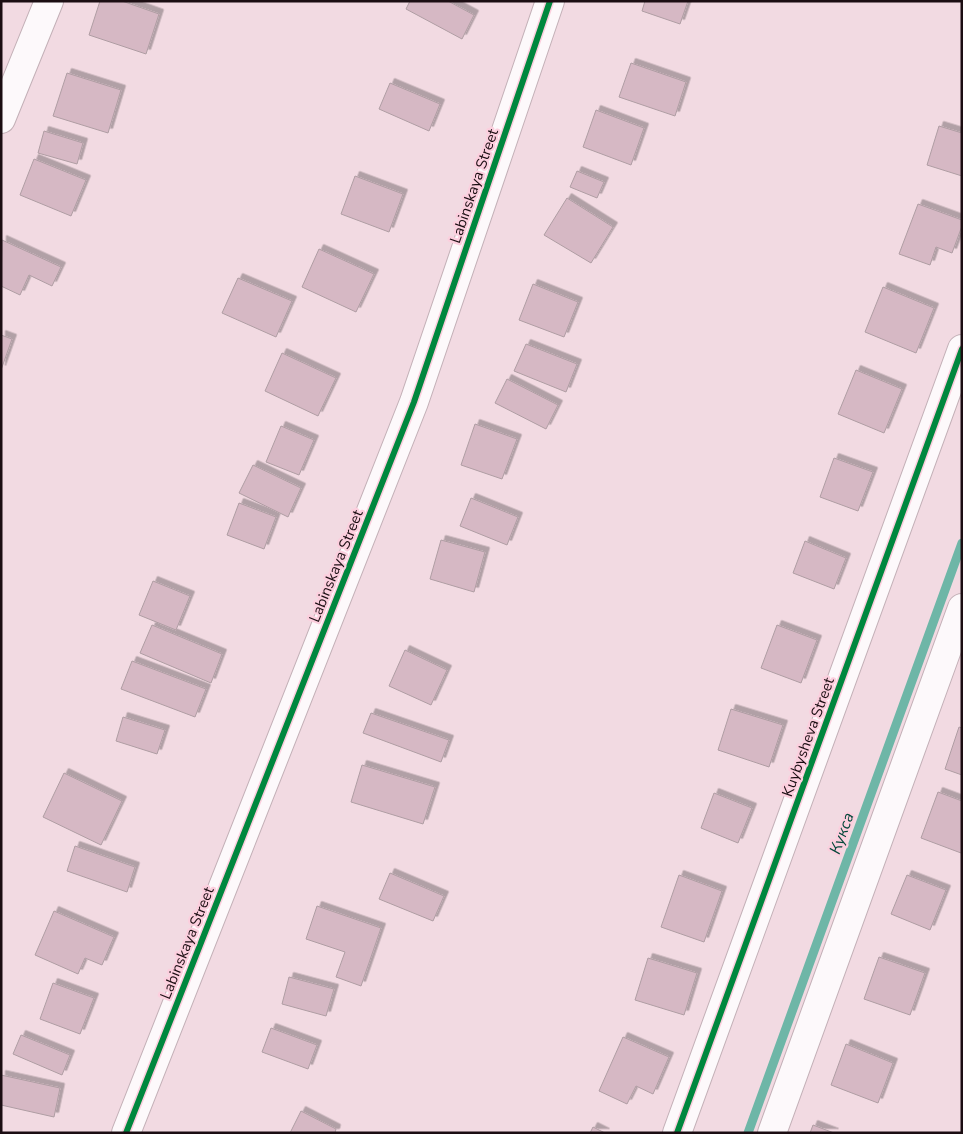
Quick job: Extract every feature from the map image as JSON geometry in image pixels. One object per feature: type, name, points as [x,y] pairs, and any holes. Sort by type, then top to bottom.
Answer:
[{"type":"street","points":[[1,119],[49,1]]},
{"type":"street","name":"Labinskaya Street","points":[[126,1133],[414,402],[550,1]]},
{"type":"street","name":"Kuybysheva Street","points":[[677,1133],[962,349]]},
{"type":"street","points":[[772,1133],[962,608]]},
{"type":"building","points":[[100,1],[122,1],[159,14],[146,54],[89,35]]},
{"type":"building","points":[[410,1],[448,1],[474,15],[462,39],[406,9]]},
{"type":"building","points":[[645,1],[688,1],[680,24],[642,11]]},
{"type":"building","points":[[631,63],[686,82],[675,116],[619,97]]},
{"type":"building","points":[[67,73],[121,90],[108,133],[53,116]]},
{"type":"building","points":[[390,83],[440,104],[429,131],[379,109]]},
{"type":"building","points":[[596,110],[644,128],[631,165],[583,147]]},
{"type":"building","points":[[939,126],[962,133],[962,176],[927,165]]},
{"type":"building","points":[[44,131],[83,143],[77,164],[38,153]]},
{"type":"building","points":[[34,159],[86,180],[71,216],[20,195]]},
{"type":"building","points":[[577,171],[604,182],[597,198],[570,187]]},
{"type":"building","points":[[355,176],[403,194],[389,232],[341,214]]},
{"type":"building","points":[[567,198],[613,227],[591,263],[544,235]]},
{"type":"building","points":[[918,204],[962,220],[962,226],[952,253],[936,247],[930,265],[899,254]]},
{"type":"building","points":[[2,240],[61,267],[52,286],[29,275],[20,295],[1,286]]},
{"type":"building","points":[[319,249],[374,274],[356,312],[302,287]]},
{"type":"building","points":[[238,278],[292,301],[276,337],[222,313]]},
{"type":"building","points":[[533,284],[578,302],[564,337],[519,320]]},
{"type":"building","points":[[883,287],[934,308],[916,353],[865,332]]},
{"type":"building","points":[[1,335],[12,339],[1,370]]},
{"type":"building","points":[[526,344],[577,364],[566,392],[514,371]]},
{"type":"building","points":[[282,353],[336,378],[318,416],[265,391]]},
{"type":"building","points":[[856,370],[902,389],[884,433],[838,414]]},
{"type":"building","points":[[507,379],[558,405],[546,429],[495,403]]},
{"type":"building","points":[[475,424],[517,439],[502,479],[461,465]]},
{"type":"building","points":[[281,426],[314,440],[299,475],[266,462]]},
{"type":"building","points":[[834,458],[873,472],[858,511],[820,497]]},
{"type":"building","points":[[253,465],[301,488],[288,517],[239,493]]},
{"type":"building","points":[[471,498],[518,517],[507,545],[460,526]]},
{"type":"building","points":[[239,503],[276,517],[264,549],[227,535]]},
{"type":"building","points":[[441,540],[485,552],[474,592],[430,579]]},
{"type":"building","points":[[805,541],[846,558],[834,589],[793,573]]},
{"type":"building","points":[[153,581],[190,596],[176,630],[139,615]]},
{"type":"building","points":[[152,625],[222,654],[211,683],[140,653]]},
{"type":"building","points":[[777,625],[817,640],[801,683],[761,668]]},
{"type":"building","points":[[405,650],[447,670],[431,705],[389,686]]},
{"type":"building","points":[[132,661],[206,689],[195,717],[121,689]]},
{"type":"building","points":[[731,709],[783,725],[769,767],[718,750]]},
{"type":"building","points":[[371,713],[449,740],[441,762],[363,733]]},
{"type":"building","points":[[123,717],[165,730],[157,754],[116,741]]},
{"type":"building","points":[[959,727],[962,728],[962,775],[945,769]]},
{"type":"building","points":[[362,765],[435,787],[423,824],[351,802]]},
{"type":"building","points":[[64,773],[122,801],[101,845],[43,817]]},
{"type":"building","points":[[938,792],[962,801],[961,853],[921,838]]},
{"type":"building","points":[[714,793],[752,808],[738,843],[701,828]]},
{"type":"building","points":[[75,846],[135,867],[127,892],[67,871]]},
{"type":"building","points":[[390,873],[444,896],[433,921],[379,899]]},
{"type":"building","points":[[679,875],[722,891],[704,942],[661,927]]},
{"type":"building","points":[[907,875],[946,890],[930,930],[891,914]]},
{"type":"building","points":[[317,906],[381,928],[361,986],[336,977],[345,952],[306,939]]},
{"type":"building","points":[[54,911],[114,937],[102,965],[85,958],[78,974],[35,955]]},
{"type":"building","points":[[879,957],[925,973],[910,1015],[864,999]]},
{"type":"building","points":[[648,958],[697,973],[684,1015],[635,1000]]},
{"type":"building","points":[[289,977],[334,989],[326,1016],[282,1004]]},
{"type":"building","points":[[53,983],[94,998],[80,1034],[40,1019]]},
{"type":"building","points":[[271,1028],[317,1045],[308,1069],[262,1052]]},
{"type":"building","points":[[21,1035],[70,1055],[62,1075],[13,1054]]},
{"type":"building","points":[[623,1037],[669,1057],[653,1094],[636,1086],[627,1104],[599,1091]]},
{"type":"building","points":[[846,1044],[893,1063],[878,1103],[831,1085]]},
{"type":"building","points":[[1,1075],[60,1088],[54,1117],[1,1105]]},
{"type":"building","points":[[301,1111],[336,1129],[335,1133],[290,1133]]},
{"type":"building","points":[[813,1125],[834,1133],[810,1133]]},
{"type":"building","points":[[593,1127],[605,1133],[590,1133]]},
{"type":"waterway","name":"Кукса","points":[[748,1133],[962,543]]},
{"type":"cycle path","points":[[126,1133],[414,402],[550,1]]},
{"type":"cycle path","points":[[677,1133],[962,349]]}]
